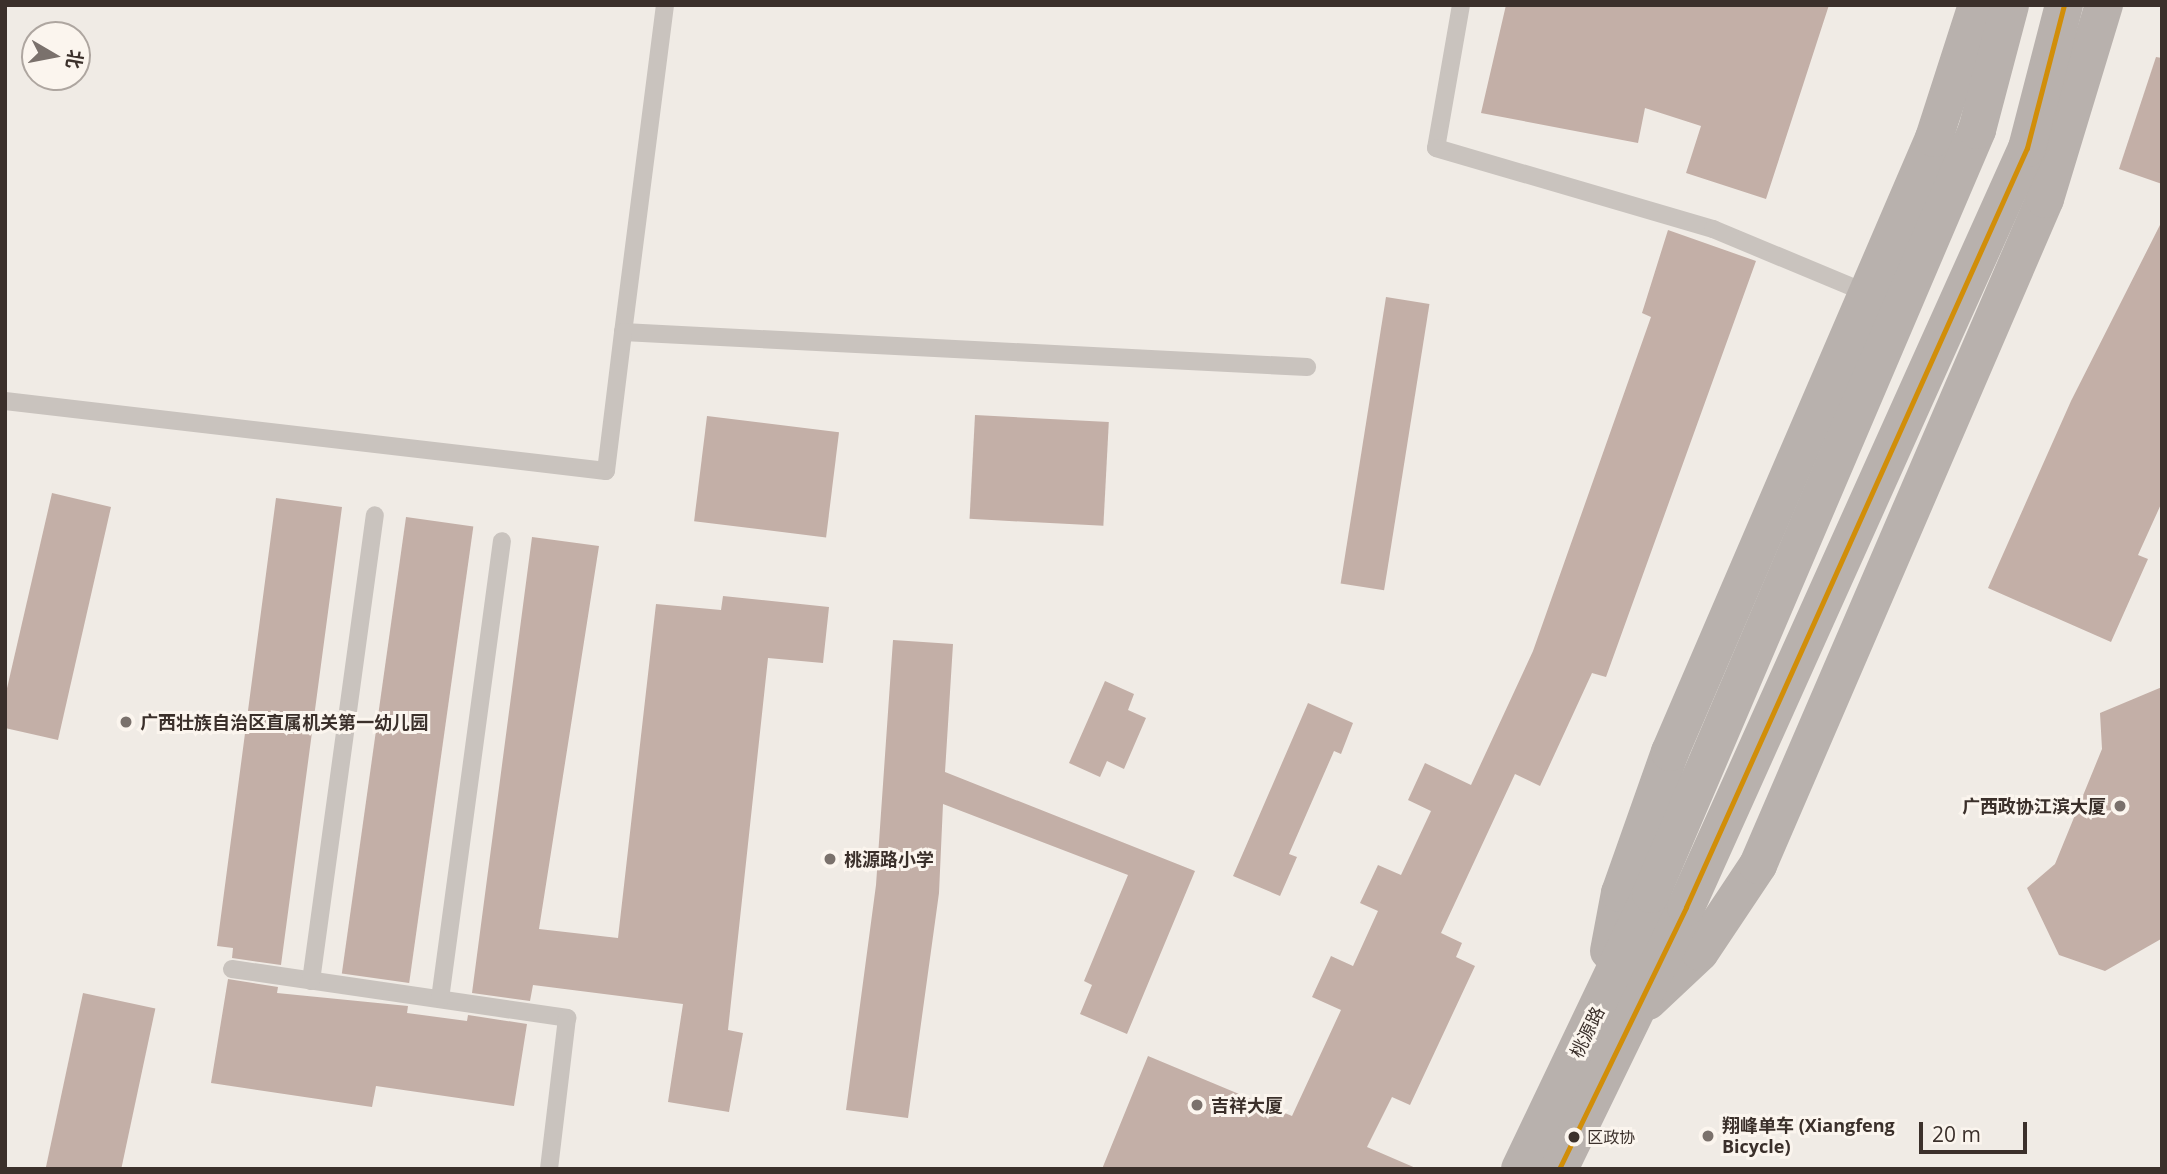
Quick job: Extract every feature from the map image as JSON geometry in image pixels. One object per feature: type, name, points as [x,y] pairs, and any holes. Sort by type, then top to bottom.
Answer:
[{"type":"main road","points":[[1613,1016],[1620,893],[1670,752],[1934,138],[1978,5]]},
{"type":"main road","points":[[1668,900],[1977,130],[2010,5]]},
{"type":"main road","points":[[1668,900],[2026,148],[2064,5]]},
{"type":"main road","points":[[1613,1016],[1700,952],[1758,866],[2045,199],[2104,5]]},
{"type":"main road","name":"桃源路","points":[[1520,1169],[1613,1016],[1668,900]]},
{"type":"main road","name":"桃源路","points":[[1559,1169],[1613,1016]]},
{"type":"lane","points":[[5,401],[606,471],[665,5]]},
{"type":"lane","points":[[1461,5],[1436,148],[1713,229],[1869,294]]},
{"type":"lane","points":[[623,332],[1307,367]]},
{"type":"lane","points":[[311,981],[375,515]]},
{"type":"lane","points":[[440,999],[502,541]]},
{"type":"lane","points":[[233,969],[567,1018],[549,1169]]},
{"type":"building","points":[[1506,5],[1829,5],[1766,199],[1686,173],[1701,126],[1645,108],[1638,143],[1481,113]]},
{"type":"building","points":[[2156,57],[2162,58],[2162,184],[2119,169]]},
{"type":"building","points":[[2162,221],[2162,502],[2138,555],[2148,559],[2111,642],[1988,588],[2071,401]]},
{"type":"building","points":[[1668,230],[1756,261],[1606,677],[1592,673],[1540,786],[1515,774],[1441,933],[1462,943],[1456,957],[1475,966],[1410,1105],[1392,1097],[1367,1147],[1418,1169],[1102,1169],[1148,1056],[1292,1116],[1341,1010],[1312,997],[1331,956],[1353,966],[1378,911],[1360,903],[1378,865],[1401,875],[1431,811],[1408,800],[1425,763],[1471,785],[1533,651],[1651,317],[1642,313]]},
{"type":"building","points":[[1386,297],[1429,304],[1384,590],[1341,583]]},
{"type":"building","points":[[975,415],[1109,422],[1103,526],[970,519]]},
{"type":"building","points":[[707,416],[839,432],[826,537],[694,521]]},
{"type":"building","points":[[52,493],[111,507],[58,740],[5,728],[5,697]]},
{"type":"building","points":[[276,498],[342,507],[281,965],[232,958],[233,948],[217,946]]},
{"type":"building","points":[[406,517],[473,526],[409,983],[342,974]]},
{"type":"building","points":[[532,537],[599,546],[539,929],[618,938],[656,604],[721,610],[723,596],[829,607],[823,663],[768,658],[728,1030],[743,1033],[729,1112],[668,1102],[683,1004],[533,985],[530,1001],[472,993]]},
{"type":"building","points":[[893,640],[953,644],[945,772],[1195,871],[1127,1034],[1080,1014],[1092,985],[1084,981],[1128,875],[943,804],[939,893],[908,1118],[846,1110],[876,885]]},
{"type":"building","points":[[1105,681],[1134,694],[1128,710],[1146,718],[1124,769],[1107,761],[1100,777],[1069,763]]},
{"type":"building","name":"广西政协江滨大厦","points":[[2162,687],[2161,939],[2105,971],[2059,955],[2027,888],[2055,864],[2102,749],[2100,713]]},
{"type":"building","points":[[1308,703],[1353,723],[1341,754],[1334,751],[1289,854],[1297,857],[1280,896],[1233,876]]},
{"type":"building","points":[[228,979],[278,987],[277,993],[408,1006],[407,1013],[467,1021],[468,1015],[527,1024],[514,1106],[376,1086],[372,1107],[211,1083]]},
{"type":"building","points":[[83,993],[155,1008],[121,1169],[46,1169]]},
{"type":"transit line","points":[[1559,1169],[1686,907],[2027,148],[2064,5]]},
{"type":"place","name":"广西壮族自治区直属机关第一幼儿园","points":[[126,722]]},
{"type":"place","name":"广西政协江滨大厦","points":[[2120,806]]},
{"type":"place","name":"桃源路小学","points":[[830,859]]},
{"type":"place","name":"吉祥大厦","points":[[1197,1105]]},
{"type":"place","name":"翔峰单车 (Xiangfeng Bicycle)","points":[[1708,1136]]},
{"type":"place","name":"区政协","points":[[1574,1137]]}]
